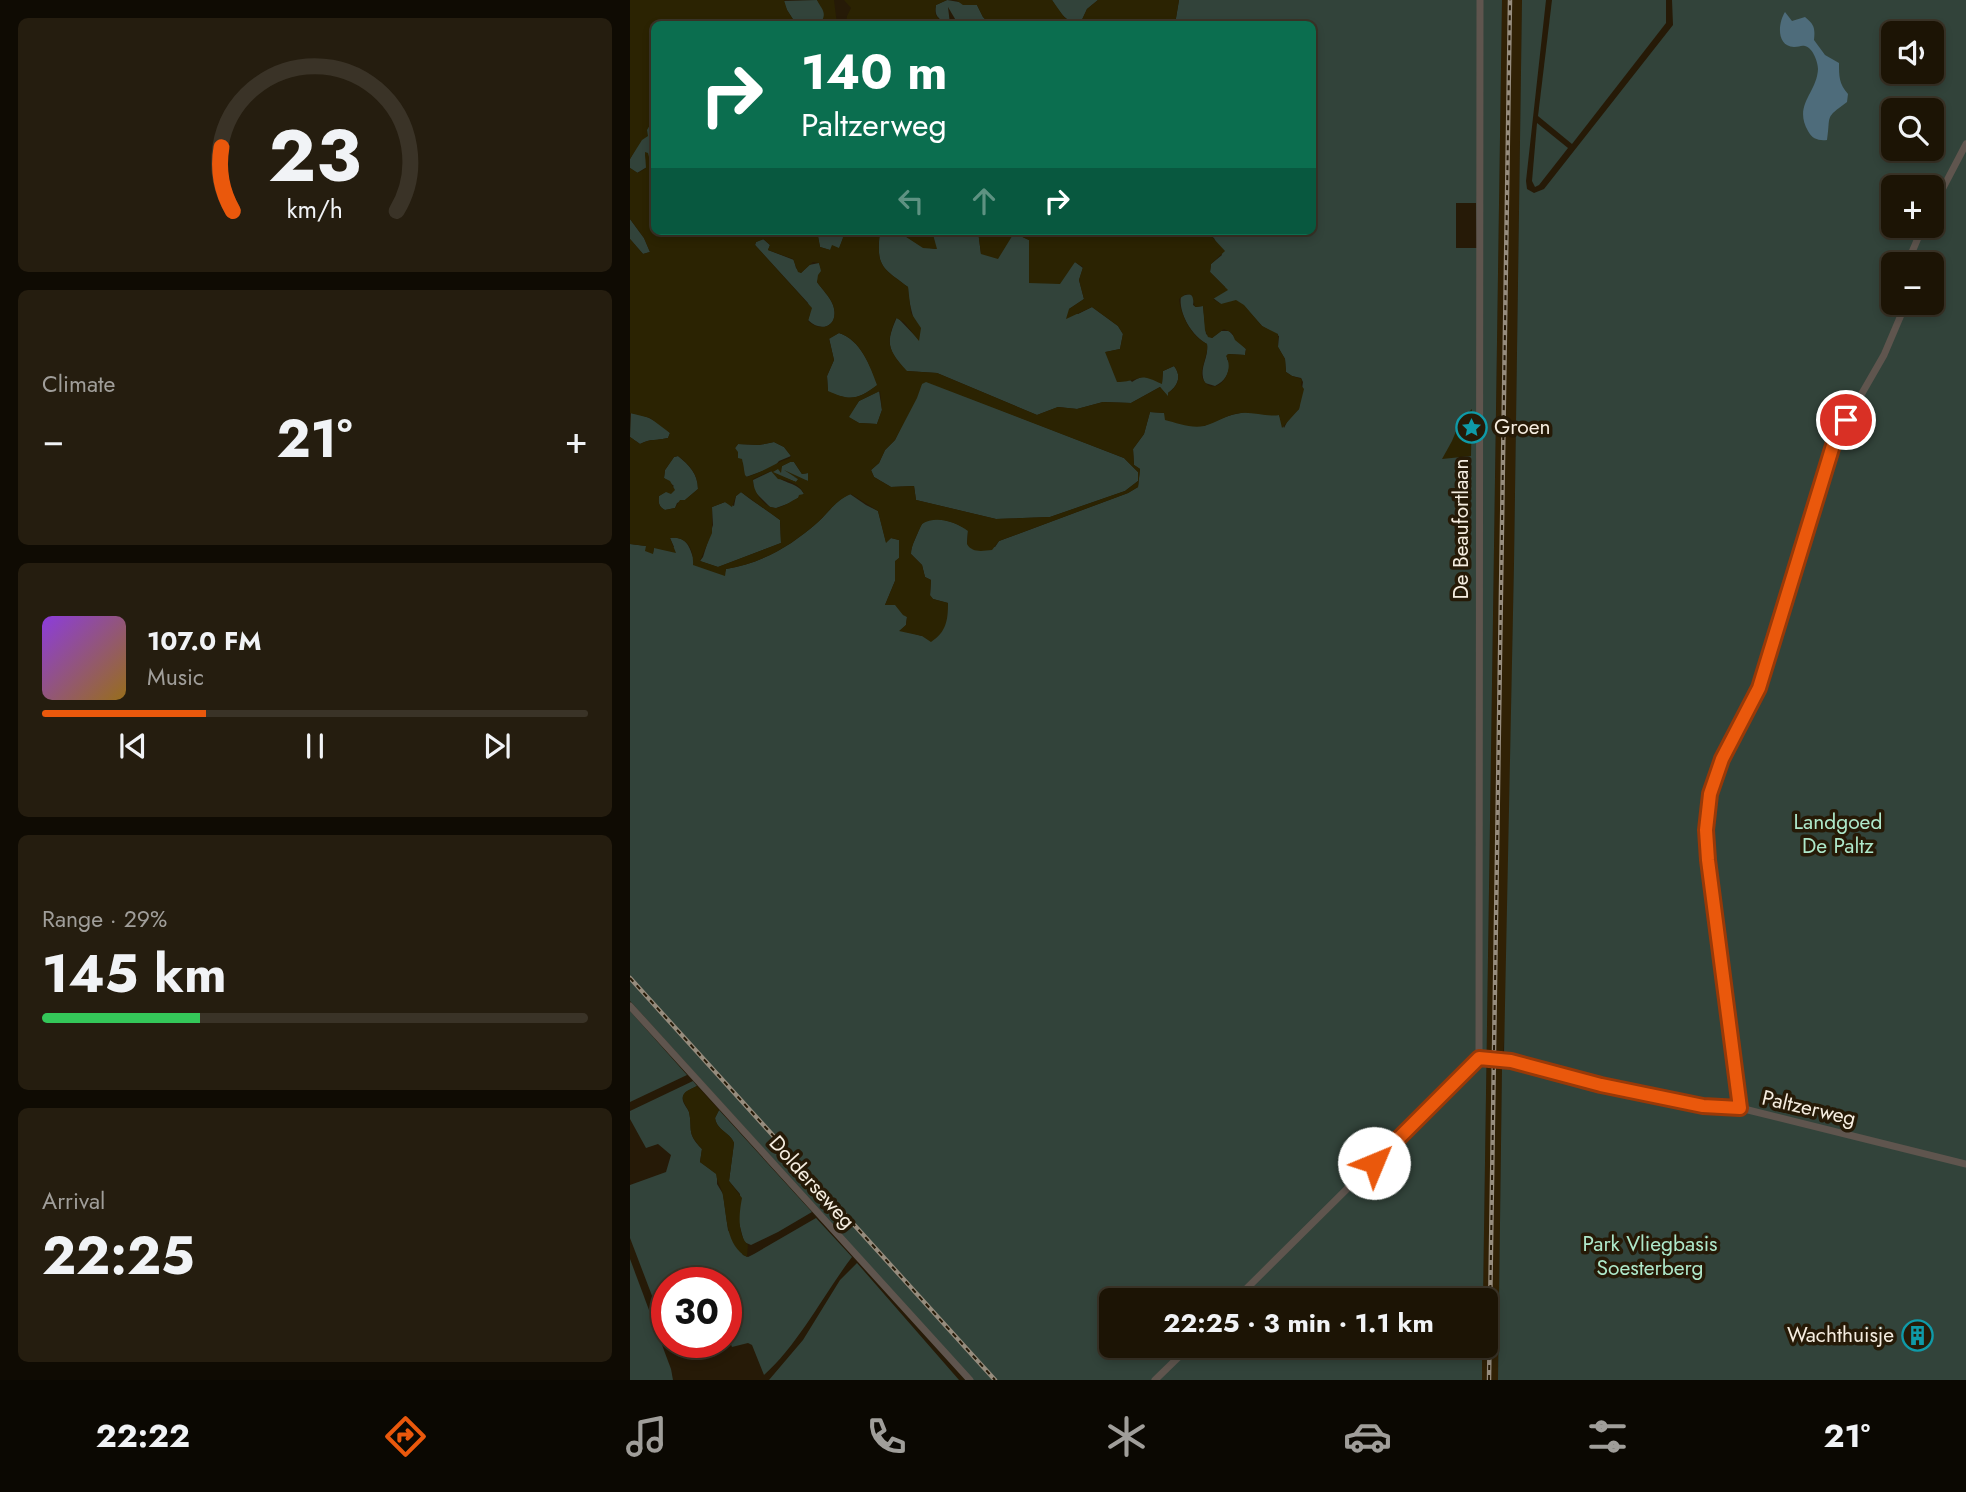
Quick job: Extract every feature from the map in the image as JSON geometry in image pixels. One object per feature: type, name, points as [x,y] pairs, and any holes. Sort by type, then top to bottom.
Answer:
[{"type":"street","name":"De Beaufortlaan","points":[[1479,1058],[1480,0]]},
{"type":"street","points":[[1944,186],[1966,144]]},
{"type":"street","points":[[1740,1108],[1708,860],[1706,830],[1710,794],[1722,759],[1759,688],[1834,442],[1884,355],[1901,315]]},
{"type":"street","name":"Dolderseweg","points":[[630,1006],[970,1380]]},
{"type":"street","name":"Paltzerweg","points":[[1479,1058],[1511,1061],[1601,1085],[1703,1106],[1740,1108],[1966,1164]]},
{"type":"street","points":[[1247,1288],[1479,1058]]},
{"type":"street","points":[[1155,1380],[1178,1358]]},
{"type":"shaded area","points":[[1502,0],[1522,0],[1498,1380],[1482,1380],[1482,1358],[1498,1358],[1498,1288],[1483,1288]]},
{"type":"green space","points":[[817,0],[825,11],[824,19],[794,21],[783,1]]},
{"type":"green space","points":[[947,0],[977,5],[987,21],[956,21],[948,7],[950,21],[942,21],[936,12],[936,5]]},
{"type":"green space","points":[[1052,0],[1098,0],[1087,9],[1081,21],[1071,21],[1060,12]]},
{"type":"green space","points":[[1179,0],[1502,0],[1483,1288],[1099,1288],[1099,1358],[1482,1358],[1482,1380],[973,1380],[630,1001],[630,544],[646,546],[653,553],[654,548],[674,547],[670,538],[680,538],[688,546],[694,560],[724,575],[726,569],[764,558],[787,546],[850,494],[878,511],[886,542],[891,538],[899,540],[895,581],[885,605],[895,604],[907,617],[906,625],[901,630],[922,636],[948,603],[930,596],[931,580],[925,577],[922,565],[911,554],[924,522],[940,519],[953,523],[968,530],[967,544],[995,547],[999,541],[1138,487],[1140,469],[1134,465],[1133,449],[1144,434],[1150,412],[1164,413],[1204,426],[1236,414],[1256,412],[1279,415],[1284,428],[1289,418],[1299,409],[1303,382],[1301,378],[1286,372],[1285,359],[1278,347],[1279,336],[1262,326],[1244,306],[1221,304],[1213,298],[1225,287],[1210,272],[1211,264],[1222,255],[1214,238],[1209,235],[1316,235],[1316,21],[1176,21]],"holes":[[[1456,203],[1476,203],[1477,248],[1456,248]]]},
{"type":"green space","points":[[1522,0],[1546,0],[1526,181],[1527,189],[1534,193],[1544,189],[1673,25],[1672,0],[1966,0],[1966,1380],[1498,1380],[1502,1066],[1564,1081],[1572,1075],[1504,1054]]},
{"type":"green space","points":[[1552,0],[1666,0],[1666,23],[1572,144],[1538,116]]},
{"type":"green space","points":[[651,122],[651,165],[645,153],[647,167],[637,173],[630,168],[630,159]]},
{"type":"green space","points":[[1537,123],[1568,148],[1535,187],[1532,181]]},
{"type":"green space","points":[[630,219],[644,238],[650,252],[643,254],[630,239]]},
{"type":"green space","points":[[818,235],[843,235],[839,249],[820,247]]},
{"type":"green space","points":[[880,235],[904,235],[923,247],[936,249],[933,235],[979,235],[981,254],[1011,235],[1018,235],[1029,240],[1030,283],[1075,262],[1083,268],[1079,280],[1084,299],[1069,309],[1078,314],[1092,307],[1118,326],[1123,334],[1120,349],[1106,352],[1132,382],[1144,377],[1162,383],[1163,371],[1174,366],[1178,373],[1176,384],[1168,397],[1160,387],[1131,403],[1103,402],[1077,409],[1058,407],[1037,415],[937,373],[906,371],[895,358],[890,340],[897,317],[919,340],[908,287],[886,270],[879,252]]},
{"type":"green space","points":[[763,239],[770,245],[768,250],[794,260],[801,273],[809,265],[819,263],[822,271],[817,282],[833,305],[835,312],[832,322],[824,327],[808,320],[808,303],[755,245]]},
{"type":"green space","points":[[1190,294],[1194,298],[1193,305],[1203,306],[1206,334],[1212,338],[1221,331],[1229,331],[1246,349],[1245,355],[1228,354],[1230,364],[1227,374],[1215,386],[1205,383],[1203,378],[1207,344],[1191,330],[1182,310],[1181,296]]},
{"type":"green space","points":[[839,333],[847,336],[859,348],[878,385],[854,398],[828,392],[827,376],[834,360],[829,338]]},
{"type":"green space","points":[[926,381],[1124,458],[1138,472],[1138,481],[1125,491],[1050,517],[996,519],[916,500],[914,486],[891,487],[874,477],[871,470],[895,440],[922,383]]},
{"type":"green space","points":[[879,391],[882,410],[877,424],[859,423],[848,417],[859,401]]},
{"type":"green space","points":[[631,413],[657,422],[670,433],[668,438],[640,444],[630,437]]},
{"type":"green space","points":[[774,442],[784,447],[791,456],[779,461],[774,467],[746,477],[743,463],[738,459],[735,448],[738,444],[759,445]]},
{"type":"green space","points":[[678,456],[692,470],[698,489],[677,503],[675,508],[665,510],[659,504],[659,496],[674,486],[664,478],[665,470],[674,457]]},
{"type":"green space","points":[[794,462],[802,474],[808,473],[808,481],[793,477],[799,479],[796,482],[775,474],[798,487],[804,494],[790,503],[776,508],[770,507],[754,491],[753,480],[778,468],[780,470]]},
{"type":"green space","points":[[741,492],[780,520],[781,543],[718,567],[700,561],[713,525],[712,507],[725,502],[734,506],[736,496]]},
{"type":"green space","points":[[630,1011],[687,1075],[630,1102]]},
{"type":"green space","points":[[693,1081],[697,1086],[683,1096],[683,1102],[689,1112],[692,1135],[702,1149],[700,1162],[717,1174],[728,1230],[743,1255],[748,1257],[754,1254],[816,1218],[852,1257],[788,1349],[764,1375],[752,1345],[742,1344],[742,1267],[651,1267],[651,1293],[630,1238],[630,1185],[666,1172],[671,1155],[658,1144],[646,1148],[630,1119],[630,1111]]},
{"type":"green space","points":[[719,1110],[812,1212],[751,1245],[744,1242],[738,1219],[740,1194],[729,1181],[734,1143],[716,1122]]},
{"type":"green space","points":[[630,1259],[651,1315],[651,1358],[667,1358],[673,1380],[630,1380]]},
{"type":"green space","points":[[857,1263],[959,1380],[769,1380],[803,1340],[840,1280]]},
{"type":"sand","points":[[630,0],[784,0],[794,21],[651,21],[651,123],[647,130],[648,136],[642,140],[630,159]]},
{"type":"sand","points":[[817,0],[834,0],[837,21],[822,21],[824,14]]},
{"type":"sand","points":[[844,0],[947,0],[936,5],[935,9],[942,21],[846,21],[851,8]]},
{"type":"sand","points":[[956,0],[1052,0],[1070,21],[987,21],[977,5],[963,5]]},
{"type":"sand","points":[[1098,0],[1179,0],[1176,21],[1081,21],[1087,9]]},
{"type":"sand","points":[[645,152],[648,153],[651,165],[651,235],[818,235],[820,247],[830,250],[832,245],[839,248],[843,235],[880,235],[882,265],[908,287],[911,313],[921,328],[919,341],[904,322],[896,318],[890,334],[892,352],[907,371],[937,373],[1037,415],[1058,407],[1077,409],[1103,402],[1131,403],[1160,387],[1168,396],[1176,384],[1178,374],[1174,366],[1163,371],[1162,384],[1143,377],[1117,382],[1105,352],[1120,349],[1123,334],[1118,326],[1092,307],[1066,319],[1069,309],[1084,299],[1079,280],[1083,267],[1075,262],[1060,284],[1029,283],[1029,240],[1018,235],[1209,235],[1225,251],[1211,264],[1210,272],[1228,290],[1213,299],[1221,304],[1236,300],[1244,305],[1262,326],[1278,334],[1278,347],[1285,359],[1286,372],[1302,379],[1301,385],[1304,389],[1299,409],[1282,428],[1279,415],[1241,413],[1209,425],[1195,427],[1165,420],[1164,413],[1150,412],[1144,434],[1133,449],[1134,465],[1140,469],[1138,487],[999,541],[992,550],[972,549],[967,544],[968,531],[952,522],[933,520],[922,524],[911,554],[922,565],[925,577],[931,580],[930,595],[933,599],[948,603],[945,625],[931,642],[922,636],[899,631],[906,625],[907,617],[895,605],[885,605],[895,581],[899,540],[891,538],[886,543],[878,511],[851,494],[787,546],[764,558],[726,569],[725,576],[693,565],[691,549],[681,539],[670,538],[676,553],[654,548],[653,554],[645,551],[646,546],[630,544],[630,437],[640,444],[668,438],[670,433],[650,418],[630,413],[630,239],[643,254],[650,252],[644,238],[630,219],[630,168],[638,173],[646,168]],"holes":[[[764,239],[770,245],[768,250],[793,259],[798,272],[801,273],[813,262],[819,263],[821,271],[817,282],[833,305],[835,312],[832,322],[819,327],[808,321],[812,308],[755,245]],[[1186,294],[1192,295],[1195,307],[1203,306],[1208,337],[1212,338],[1224,329],[1232,333],[1235,340],[1246,349],[1245,355],[1226,356],[1227,375],[1219,385],[1209,385],[1202,377],[1207,344],[1192,331],[1179,299]],[[839,333],[853,341],[868,362],[877,385],[854,397],[828,391],[827,376],[834,360],[829,339]],[[926,382],[1124,458],[1138,472],[1138,481],[1125,491],[1050,517],[996,519],[916,500],[914,486],[891,487],[874,477],[871,470],[895,440],[922,384]],[[880,391],[882,410],[877,424],[859,423],[849,417],[859,401]],[[774,442],[784,447],[791,456],[747,477],[742,459],[738,458],[735,448],[738,444],[759,445]],[[678,456],[686,462],[692,470],[698,489],[685,500],[680,500],[675,508],[665,510],[659,504],[659,496],[666,492],[671,494],[675,490],[670,481],[664,478],[665,470],[674,457]],[[794,462],[802,474],[808,473],[808,481],[784,470],[798,479],[796,482],[773,472],[778,469],[781,473],[782,466]],[[771,471],[778,479],[797,485],[804,494],[783,506],[772,507],[760,498],[754,488],[753,479]],[[741,492],[780,520],[781,543],[718,567],[700,561],[712,533],[712,507],[725,502],[732,507],[736,496]]]},
{"type":"sand","points":[[903,235],[933,235],[937,249],[923,248]]},
{"type":"sand","points":[[979,235],[1013,235],[998,259],[981,254]]},
{"type":"sand","points":[[1472,409],[1471,456],[1442,459],[1461,419]]},
{"type":"sand","points":[[697,1086],[719,1110],[716,1122],[734,1143],[729,1181],[742,1198],[740,1223],[742,1235],[748,1245],[747,1257],[740,1252],[731,1238],[716,1174],[700,1162],[702,1149],[692,1135],[689,1112],[683,1096]]},
{"type":"water","points":[[1785,12],[1792,21],[1805,17],[1814,27],[1814,40],[1825,55],[1839,63],[1840,80],[1848,94],[1847,102],[1830,118],[1827,140],[1814,138],[1804,122],[1804,106],[1817,77],[1818,66],[1808,47],[1788,46],[1784,43],[1780,28]]},
{"type":"railway","points":[[1489,1380],[1510,0]]},
{"type":"railway","points":[[630,978],[995,1380]]},
{"type":"place","name":"Groen","points":[[1471,427]]},
{"type":"place","name":"Wachthuisje","points":[[1917,1335]]},
{"type":"route","points":[[1374,1163],[1479,1058],[1511,1061],[1601,1085],[1703,1106],[1740,1108],[1708,860],[1706,830],[1710,794],[1722,759],[1759,688],[1834,442],[1846,420]]},
{"type":"park label","name":"Landgoed De Paltz","points":[[1838,834]]},
{"type":"park label","name":"Park Vliegbasis Soesterberg","points":[[1650,1256]]}]
